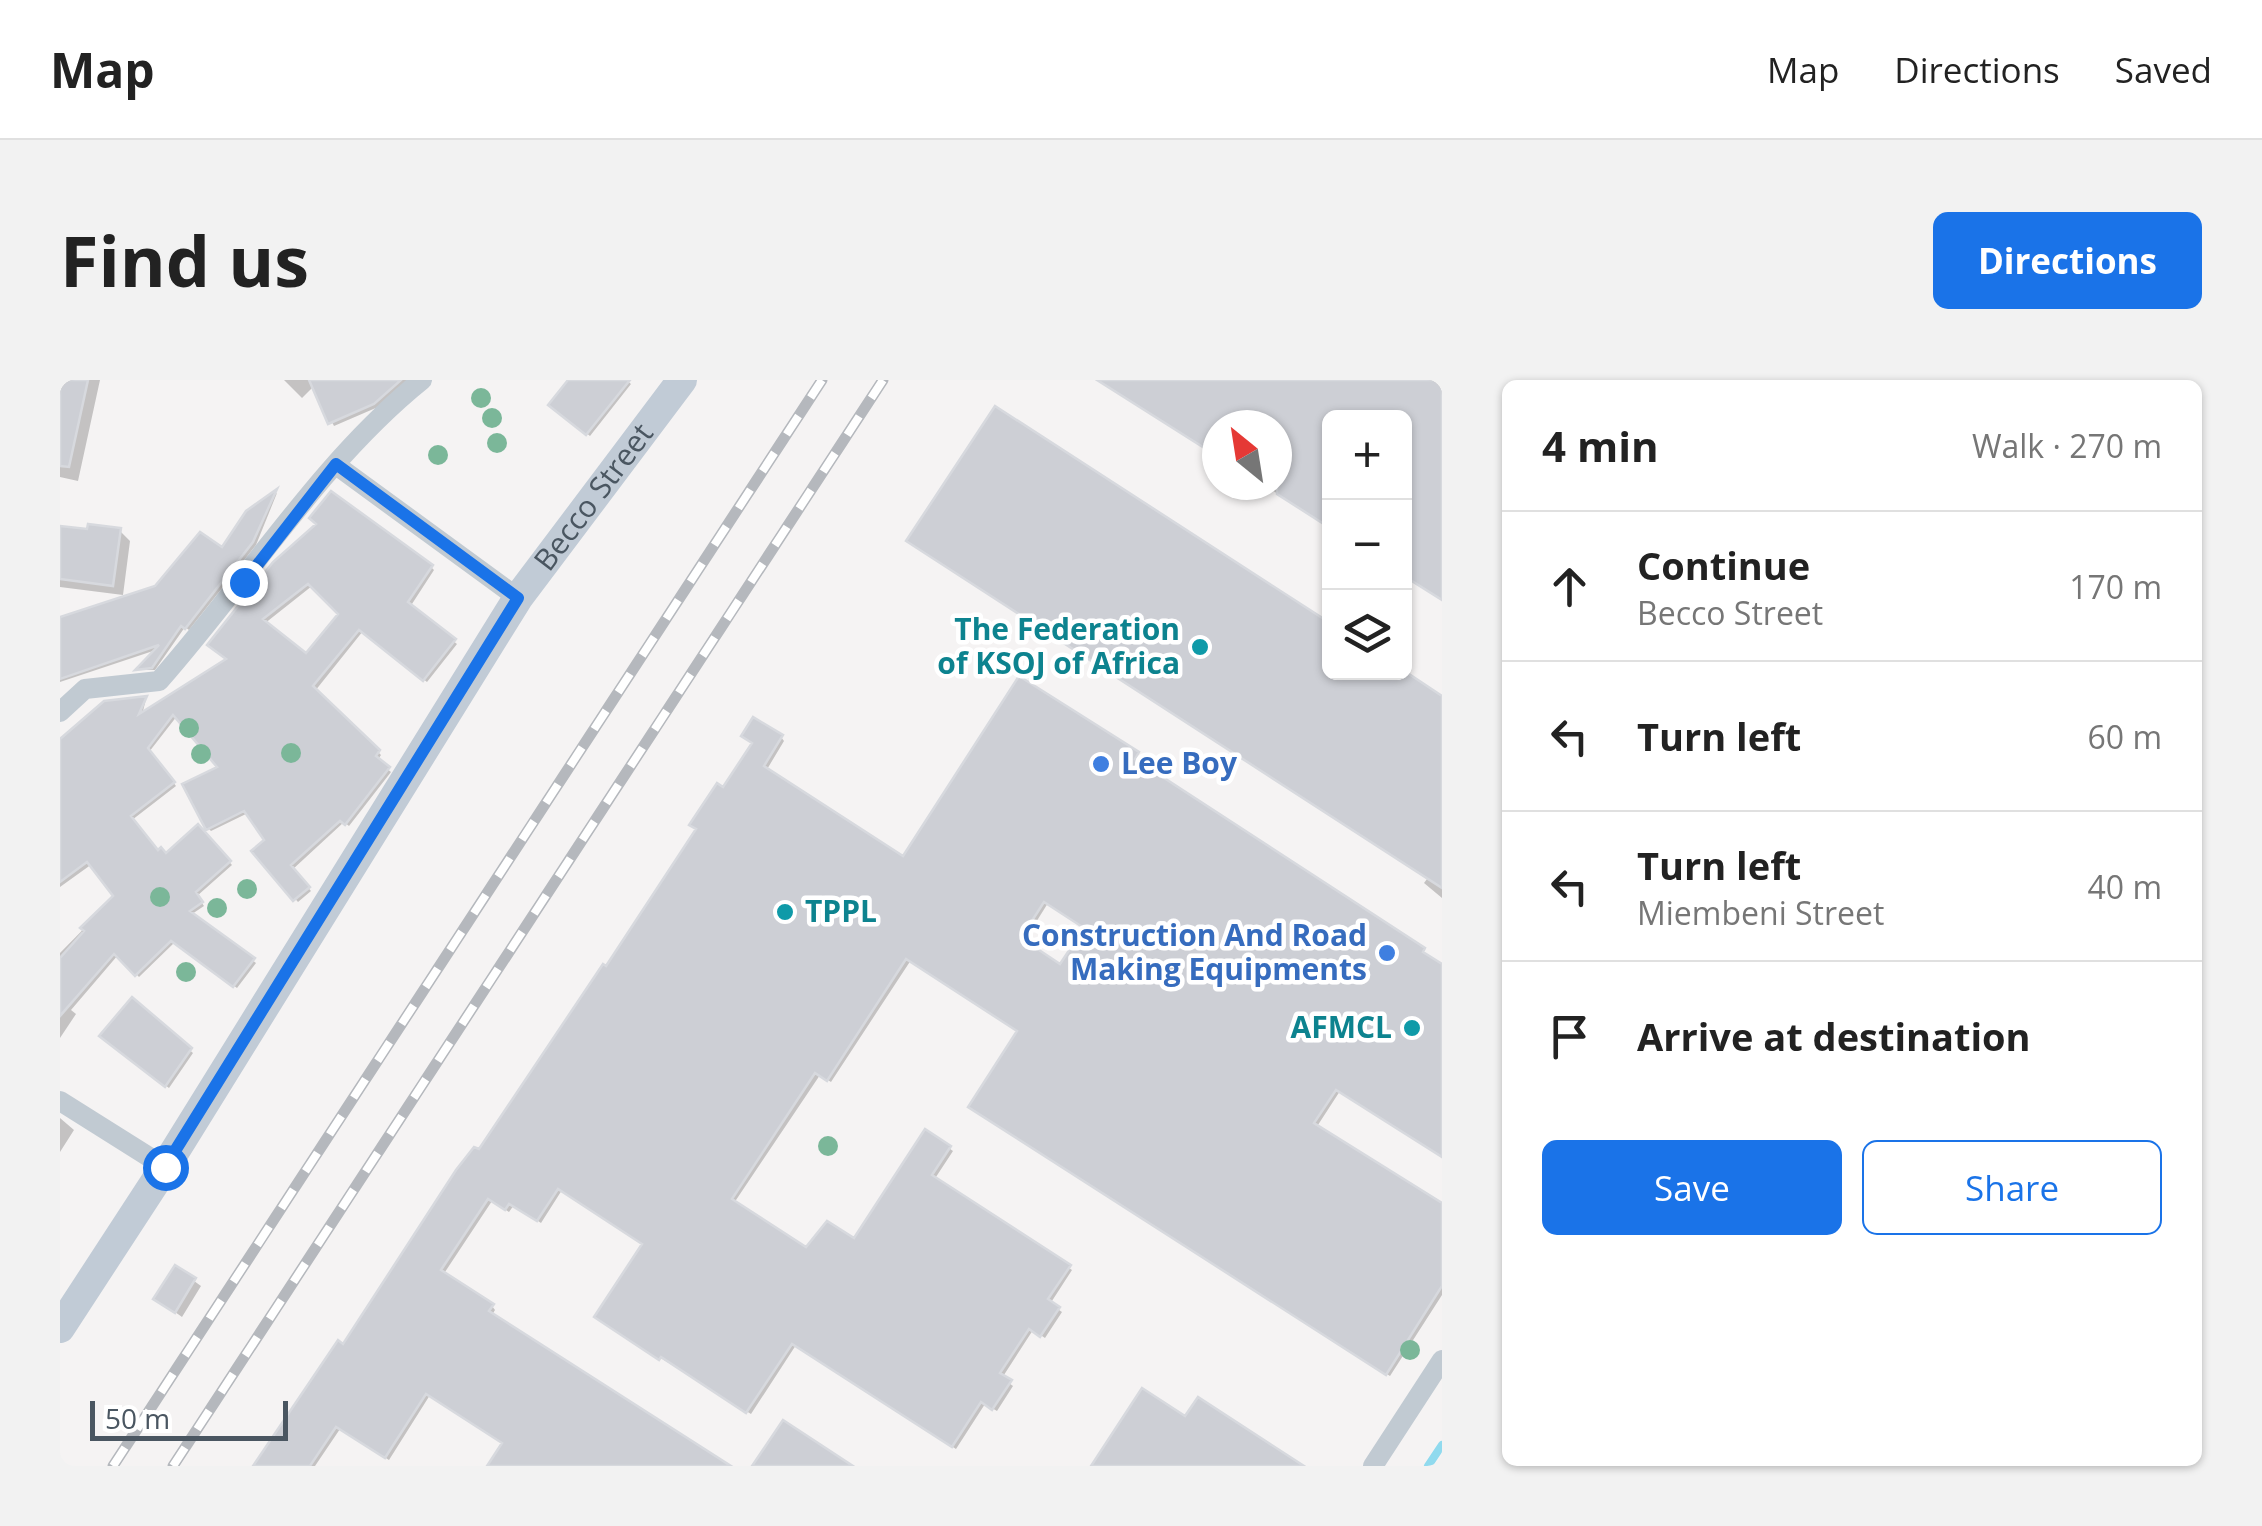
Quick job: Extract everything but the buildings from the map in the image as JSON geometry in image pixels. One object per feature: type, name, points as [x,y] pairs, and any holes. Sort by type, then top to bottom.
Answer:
[{"type":"street","points":[[60,712],[85,688],[159,681],[336,464],[387,408],[422,380]]},
{"type":"street","name":"Becco Street","points":[[60,1328],[165,1167],[518,598],[682,380]]},
{"type":"street","points":[[336,464],[518,598]]},
{"type":"street","points":[[60,1101],[165,1167]]},
{"type":"street","points":[[1373,1466],[1442,1360]]},
{"type":"waterway","points":[[1428,1466],[1442,1445]]},
{"type":"railway","points":[[113,1466],[822,380]]},
{"type":"railway","points":[[173,1466],[883,380]]},
{"type":"place","name":"The Federation of KSOJ of Africa","points":[[1200,647]]},
{"type":"place","name":"Lee Boy","points":[[1101,764]]},
{"type":"place","name":"TPPL","points":[[785,912]]},
{"type":"place","name":"Construction And Road Making Equipments","points":[[1387,953]]},
{"type":"place","name":"AFMCL","points":[[1412,1028]]},
{"type":"route","points":[[165,1167],[518,598],[336,464],[244,582]]}]
